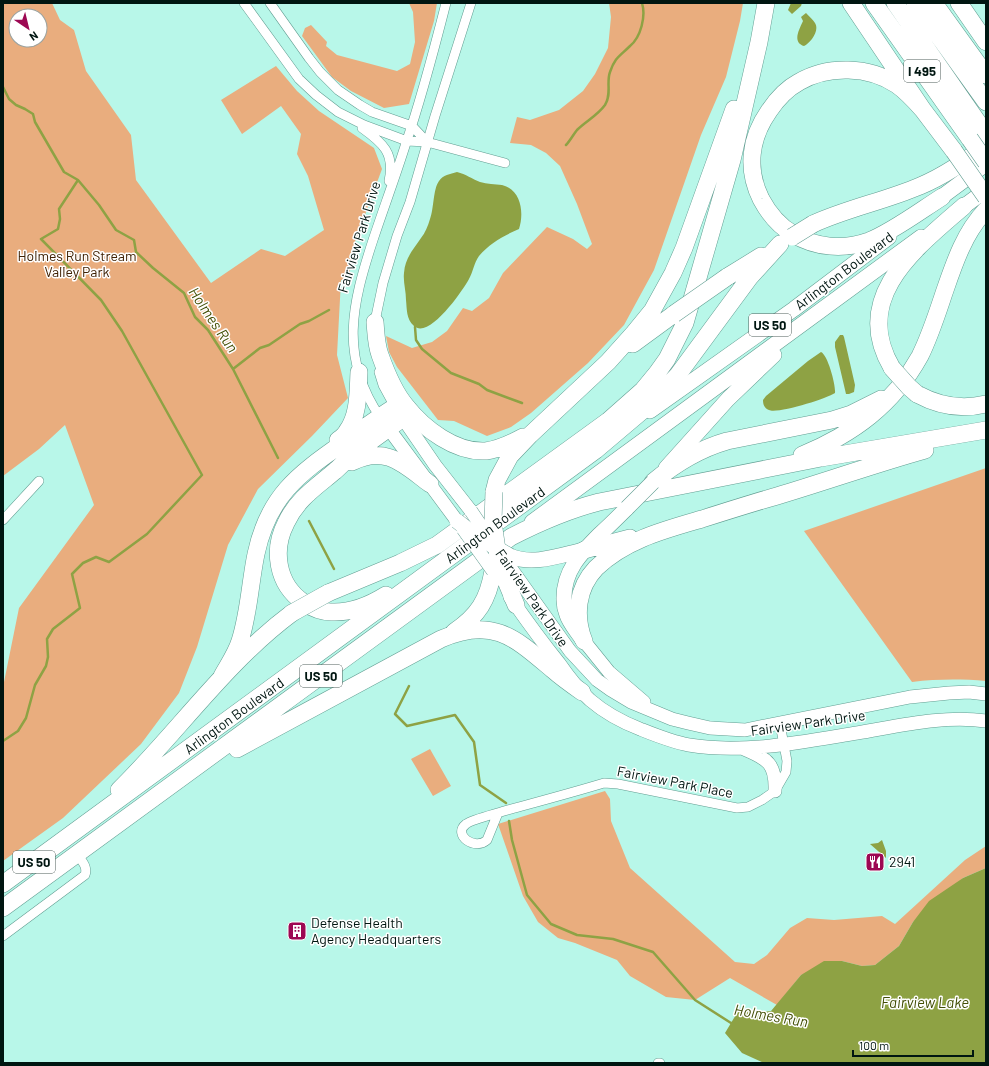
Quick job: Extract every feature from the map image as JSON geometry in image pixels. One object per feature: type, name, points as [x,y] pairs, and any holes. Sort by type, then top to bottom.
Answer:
[{"type":"highway","points":[[64,840],[99,810],[149,759],[222,676],[246,651],[272,628],[292,613],[328,593],[400,563],[437,545],[608,421],[643,390],[667,359],[685,323],[732,160],[759,42],[766,3]]},
{"type":"highway","points":[[851,3],[923,110],[986,197]]},
{"type":"highway","name":"I 495","points":[[874,3],[981,137]]},
{"type":"highway","name":"I 495","points":[[895,3],[981,137],[986,163]]},
{"type":"highway","name":"I 495","points":[[915,3],[986,102]]},
{"type":"highway","points":[[934,3],[986,75]]},
{"type":"highway","points":[[958,3],[986,41]]},
{"type":"highway","points":[[970,3],[978,27],[986,41]]},
{"type":"highway","points":[[516,605],[500,560],[493,522],[494,492],[497,480],[510,456],[621,349],[662,294],[674,273],[684,248],[759,42]]},
{"type":"highway","points":[[923,110],[897,85],[874,74],[852,70],[821,73],[799,82],[780,96],[758,129],[754,139],[752,170],[755,183],[764,204],[778,223],[787,231],[804,241],[830,246],[842,246],[869,241],[882,235],[942,197]]},
{"type":"highway","points":[[596,374],[674,314],[727,277],[780,244],[813,224],[836,214],[928,183],[948,172],[981,137]]},
{"type":"highway","points":[[964,206],[914,251],[899,267],[890,282],[880,306],[879,328],[884,351],[898,374],[917,394],[933,402],[945,405],[973,407],[986,404]]},
{"type":"highway","points":[[761,470],[819,448],[856,428],[884,405],[898,374],[920,355],[962,246],[972,227],[986,210]]},
{"type":"highway","points":[[596,450],[648,406],[677,376],[750,277],[780,244]]},
{"type":"highway","points":[[375,322],[379,354],[396,390],[406,406],[418,419],[449,442],[473,450],[485,451],[496,449],[521,438],[543,423]]},
{"type":"highway","points":[[222,676],[240,642],[245,623],[255,556],[260,537],[271,509],[278,498],[293,481],[320,459],[348,431],[352,422],[357,401],[359,372]]},
{"type":"highway","points":[[653,482],[680,461],[712,445],[832,420],[851,414],[882,398],[897,387],[898,374]]},
{"type":"highway","points":[[320,459],[399,413]]},
{"type":"highway","points":[[384,422],[337,469],[309,491],[301,500],[286,523],[278,547],[278,564],[286,584],[300,600],[313,608],[331,612],[343,612],[369,604],[393,591],[435,561],[462,548]]},
{"type":"highway","points":[[512,537],[554,516],[599,502],[761,470],[892,446],[986,431]]},
{"type":"highway","points":[[584,641],[579,629],[579,602],[581,592],[589,577],[607,559],[638,540],[665,530],[986,431]]},
{"type":"highway","name":"Arlington Boulevard","points":[[3,884],[596,450]]},
{"type":"highway","points":[[337,469],[360,458],[369,455],[378,455],[391,458],[401,463],[430,484]]},
{"type":"highway","points":[[584,550],[665,530]]},
{"type":"highway","name":"Arlington Boulevard","points":[[3,908],[512,537]]},
{"type":"highway","points":[[167,789],[275,728],[451,635],[475,616],[481,607],[500,560]]},
{"type":"highway","points":[[451,635],[476,629],[488,630],[508,636],[526,647],[582,692]]},
{"type":"highway","points":[[3,897],[180,767],[208,735]]},
{"type":"main road","name":"Arlington Boulevard","points":[[596,450],[794,309],[986,163]]},
{"type":"main road","name":"Arlington Boulevard","points":[[512,537],[738,370],[986,190]]},
{"type":"main road","points":[[655,711],[609,672],[584,641],[566,615],[564,595],[565,582],[568,574],[584,550],[653,482],[706,422],[738,389],[759,368],[836,300]]},
{"type":"main road","name":"Fairview Park Drive","points":[[399,413],[435,465],[471,511],[500,560],[570,651],[597,680],[632,702],[677,720],[716,729],[746,730],[910,697],[969,692],[986,694]]},
{"type":"main road","name":"Fairview Park Drive","points":[[384,422],[457,521],[500,560]]},
{"type":"main road","points":[[457,521],[500,560],[533,560],[584,550]]},
{"type":"main road","name":"Fairview Park Drive","points":[[516,605],[553,656],[582,692],[592,701],[607,712],[632,726],[650,734],[688,744],[740,748],[784,744],[930,721],[966,719],[986,721]]},
{"type":"main road","points":[[740,748],[766,760],[772,766],[775,791]]},
{"type":"street","points":[[244,3],[299,79],[326,103],[384,145],[390,157],[390,174],[383,209]]},
{"type":"street","points":[[270,3],[309,58],[320,72],[338,90],[360,106],[372,112],[412,126],[428,142]]},
{"type":"street","name":"Fairview Park Drive","points":[[384,422],[368,398],[359,372],[354,346],[354,310],[361,278],[419,105],[446,3]]},
{"type":"street","name":"Fairview Park Drive","points":[[399,413],[383,385],[376,365],[374,348],[375,322],[383,283],[397,236],[410,202],[471,3]]},
{"type":"street","points":[[346,117],[364,126],[407,141],[428,142],[505,163]]},
{"type":"street","points":[[3,520],[39,481]]},
{"type":"street","name":"Fairview Park Place","points":[[498,813],[604,783],[618,784],[737,808],[748,807],[775,791],[786,772],[787,761],[780,724]]},
{"type":"street","points":[[3,936],[84,875],[86,871],[85,866],[77,854]]},
{"type":"green space","name":"Holmes Run Stream Valley Park","points":[[3,3],[52,3],[60,20],[74,30],[86,71],[131,135],[136,180],[211,283],[261,249],[285,256],[324,230],[308,176],[297,154],[301,134],[281,106],[242,134],[221,100],[276,66],[297,91],[319,111],[374,148],[382,169],[349,258],[354,257],[347,281],[341,280],[337,355],[348,398],[258,489],[228,545],[197,647],[179,693],[141,744],[63,818],[3,861],[3,687],[19,608],[94,505],[65,425],[39,449],[3,476]]},
{"type":"green space","points":[[409,3],[437,3],[434,21],[409,104],[384,108],[351,91],[332,77],[302,36],[305,28],[311,25],[327,42],[326,46],[337,55],[397,71],[410,64],[415,42],[413,12]]},
{"type":"green space","points":[[609,3],[743,3],[726,77],[701,135],[654,270],[624,325],[588,363],[531,413],[511,427],[487,436],[454,421],[438,420],[397,367],[389,352],[386,336],[412,348],[432,342],[447,331],[463,308],[472,311],[489,298],[503,273],[547,227],[573,239],[587,249],[592,244],[577,204],[560,166],[546,153],[531,145],[510,143],[517,117],[530,120],[559,110],[583,91],[595,74],[608,48],[611,17]]},
{"type":"green space","points":[[986,468],[986,681],[931,680],[912,682],[804,531]]},
{"type":"green space","points":[[430,749],[451,786],[433,796],[411,759]]},
{"type":"green space","points":[[605,791],[610,799],[611,821],[630,868],[735,962],[754,964],[767,955],[790,928],[807,918],[834,920],[882,916],[895,924],[965,860],[986,846],[986,868],[963,878],[913,922],[899,946],[875,965],[862,966],[842,961],[801,975],[777,1005],[730,978],[695,1000],[666,997],[630,976],[617,960],[575,943],[558,938],[538,922],[523,896],[498,824]]},
{"type":"water","points":[[791,3],[802,3],[801,6],[792,14],[788,10]]},
{"type":"water","points":[[806,13],[815,23],[816,30],[811,40],[804,46],[798,42],[797,39],[803,21],[801,17]]},
{"type":"water","points":[[457,172],[480,182],[502,185],[509,188],[514,192],[520,203],[521,223],[519,229],[497,240],[483,251],[477,259],[469,279],[445,312],[428,326],[420,328],[414,326],[408,317],[404,280],[406,263],[427,227],[439,181],[447,175]]},
{"type":"water","points":[[840,335],[843,335],[844,337],[855,385],[854,392],[849,394],[846,394],[835,347],[835,342]]},
{"type":"water","points":[[821,352],[824,354],[829,364],[835,393],[830,396],[791,408],[774,411],[766,408],[763,400],[766,396]]},
{"type":"water","points":[[882,840],[886,851],[886,858],[870,844],[878,843]]},
{"type":"water","name":"Fairview Lake","points":[[986,868],[986,1063],[764,1063],[742,1053],[725,1033],[740,1008],[754,1013],[771,1011],[801,975],[824,961],[842,961],[862,966],[875,965],[899,946],[913,922],[929,901],[963,878]]},
{"type":"waterway","points":[[566,145],[577,130],[599,112],[605,105],[608,97],[609,76],[612,67],[618,57],[634,42],[640,32],[643,20],[642,3]]},
{"type":"waterway","name":"Holmes Run","points":[[3,87],[9,99],[16,105],[33,114],[35,122],[64,172],[78,180],[99,205],[116,230],[134,240],[136,252],[184,293],[195,317],[208,330],[233,369],[278,458]]},
{"type":"waterway","points":[[3,741],[18,731],[26,718],[35,685],[46,666],[48,657],[47,639],[53,629],[80,608],[72,574],[83,563],[96,557],[109,562],[147,534],[202,475],[122,331],[101,300],[41,239],[58,229],[60,219],[59,209],[78,180]]},
{"type":"waterway","points":[[233,369],[260,348],[269,345],[300,324],[309,321],[329,310]]},
{"type":"waterway","points":[[415,327],[416,340],[422,349],[451,373],[479,384],[487,390],[522,403]]},
{"type":"waterway","name":"Holmes Run","points":[[309,521],[334,569]]},
{"type":"waterway","name":"Holmes Run","points":[[409,686],[395,714],[407,726],[455,715],[474,742],[480,785],[506,803]]},
{"type":"waterway","name":"Holmes Run","points":[[509,821],[512,840],[527,895],[551,924],[577,935],[613,939],[653,952],[695,1000],[731,1023],[734,1023]]},
{"type":"place","name":"2941","points":[[875,862]]},
{"type":"place","name":"Defense Health Agency Headquarters","points":[[297,931]]}]
